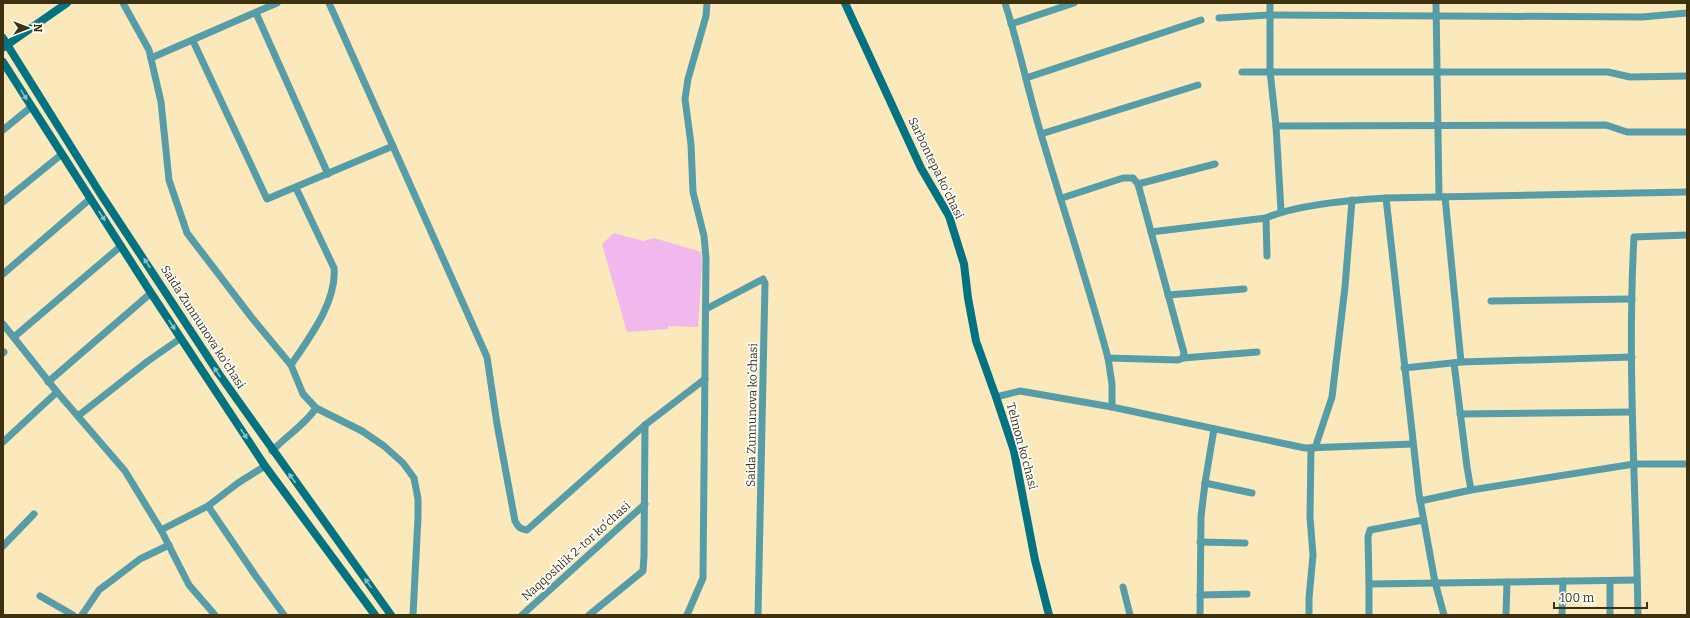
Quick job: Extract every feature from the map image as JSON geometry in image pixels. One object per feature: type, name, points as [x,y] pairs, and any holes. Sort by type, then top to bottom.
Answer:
[{"type":"main road","points":[[4,43],[67,3]]},
{"type":"main road","name":"Sarbontepa ko'chasi","points":[[845,3],[921,168],[949,216],[964,264],[968,298],[976,341],[996,397]]},
{"type":"main road","name":"Saida Zunnunova ko'chasi","points":[[4,43],[100,193],[219,374],[272,451],[391,615]]},
{"type":"main road","name":"Saida Zunnunova ko'chasi","points":[[3,62],[90,199],[265,466],[375,615]]},
{"type":"main road","name":"Telmon koʻchasi","points":[[996,397],[1014,451],[1035,560],[1049,615]]},
{"type":"street","points":[[124,3],[149,50],[161,102],[169,180],[187,233],[252,318],[291,365],[303,394],[316,408],[362,431],[384,446],[404,463],[414,478],[418,498],[418,517],[413,615]]},
{"type":"street","points":[[151,58],[193,41],[277,3]]},
{"type":"street","points":[[329,3],[487,357],[497,424],[515,521],[518,526],[521,529],[527,530],[645,425],[705,379]]},
{"type":"street","points":[[687,615],[703,578],[706,309],[704,236],[693,192],[691,144],[685,99],[688,78],[706,16],[707,3]]},
{"type":"street","points":[[1005,3],[1018,45],[1041,134],[1062,198],[1108,358],[1112,384],[1112,407]]},
{"type":"street","points":[[1012,24],[1074,3]]},
{"type":"street","points":[[1270,3],[1270,71],[1276,126],[1281,212]]},
{"type":"street","points":[[1436,3],[1438,126],[1442,197],[1458,362],[1460,414],[1472,490]]},
{"type":"street","points":[[256,12],[328,174]]},
{"type":"street","points":[[1219,18],[1269,15],[1642,17],[1687,13]]},
{"type":"street","points":[[1026,78],[1201,20]]},
{"type":"street","points":[[193,41],[267,199],[393,146]]},
{"type":"street","points":[[1242,72],[1608,72],[1630,76],[1687,76]]},
{"type":"street","points":[[1041,134],[1198,85]]},
{"type":"street","points":[[3,130],[31,107]]},
{"type":"street","points":[[1276,126],[1606,125],[1627,132],[1687,132]]},
{"type":"street","points":[[3,202],[62,154]]},
{"type":"street","points":[[1138,184],[1215,164]]},
{"type":"street","points":[[1062,198],[1124,178],[1133,178],[1138,184],[1184,353],[1183,358]]},
{"type":"street","points":[[291,365],[316,328],[333,291],[335,279],[334,268],[296,188]]},
{"type":"street","points":[[1151,232],[1266,218],[1281,212],[1352,200],[1687,192]]},
{"type":"street","points":[[1386,198],[1420,501],[1435,582],[1444,615]]},
{"type":"street","points":[[3,274],[90,199]]},
{"type":"street","points":[[1309,615],[1313,555],[1310,517],[1313,448],[1332,397],[1345,288],[1352,200]]},
{"type":"street","points":[[1266,218],[1268,256]]},
{"type":"street","points":[[1638,615],[1632,412],[1632,299],[1634,236],[1687,235]]},
{"type":"street","points":[[14,337],[121,246]]},
{"type":"street","name":"Saida Zunnunova koʻchasi","points":[[706,309],[763,279],[765,283],[758,615]]},
{"type":"street","points":[[1168,295],[1244,289]]},
{"type":"street","points":[[48,382],[151,293]]},
{"type":"street","points":[[1491,301],[1632,299]]},
{"type":"street","points":[[3,324],[48,382],[125,471],[169,546],[189,585],[214,615]]},
{"type":"street","points":[[78,416],[148,361],[181,338]]},
{"type":"street","points":[[1108,358],[1178,360],[1183,358],[1257,352]]},
{"type":"street","points":[[1404,368],[1458,362],[1632,357]]},
{"type":"street","points":[[996,397],[1020,391],[1112,407],[1304,448],[1413,444]]},
{"type":"street","points":[[3,442],[57,392]]},
{"type":"street","points":[[272,451],[311,416],[316,408]]},
{"type":"street","points":[[1460,414],[1632,412]]},
{"type":"street","points":[[589,615],[643,571],[645,425]]},
{"type":"street","points":[[1200,615],[1200,542],[1205,483],[1214,428]]},
{"type":"street","points":[[1420,501],[1472,490],[1634,464],[1687,464]]},
{"type":"street","points":[[160,530],[208,506],[238,483],[265,466]]},
{"type":"street","points":[[1205,483],[1252,493]]},
{"type":"street","name":"Naqqoshlik 2-tor koʻchasi","points":[[522,615],[645,504]]},
{"type":"street","points":[[208,506],[284,615]]},
{"type":"street","points":[[3,546],[34,514]]},
{"type":"street","points":[[1369,615],[1368,537],[1370,530],[1423,520]]},
{"type":"street","points":[[1200,542],[1245,543]]},
{"type":"street","points":[[82,615],[99,590],[140,559],[169,546]]},
{"type":"street","points":[[1369,584],[1637,580]]},
{"type":"street","points":[[1610,581],[1610,615]]},
{"type":"street","points":[[1506,615],[1507,582]]},
{"type":"street","points":[[1562,582],[1562,615]]},
{"type":"street","points":[[1124,587],[1130,615]]},
{"type":"street","points":[[1200,595],[1247,594]]},
{"type":"street","points":[[40,596],[73,615]]},
{"type":"shaded area","points":[[614,233],[643,241],[654,238],[701,252],[702,265],[698,327],[668,326],[668,329],[627,332],[602,244]]}]
